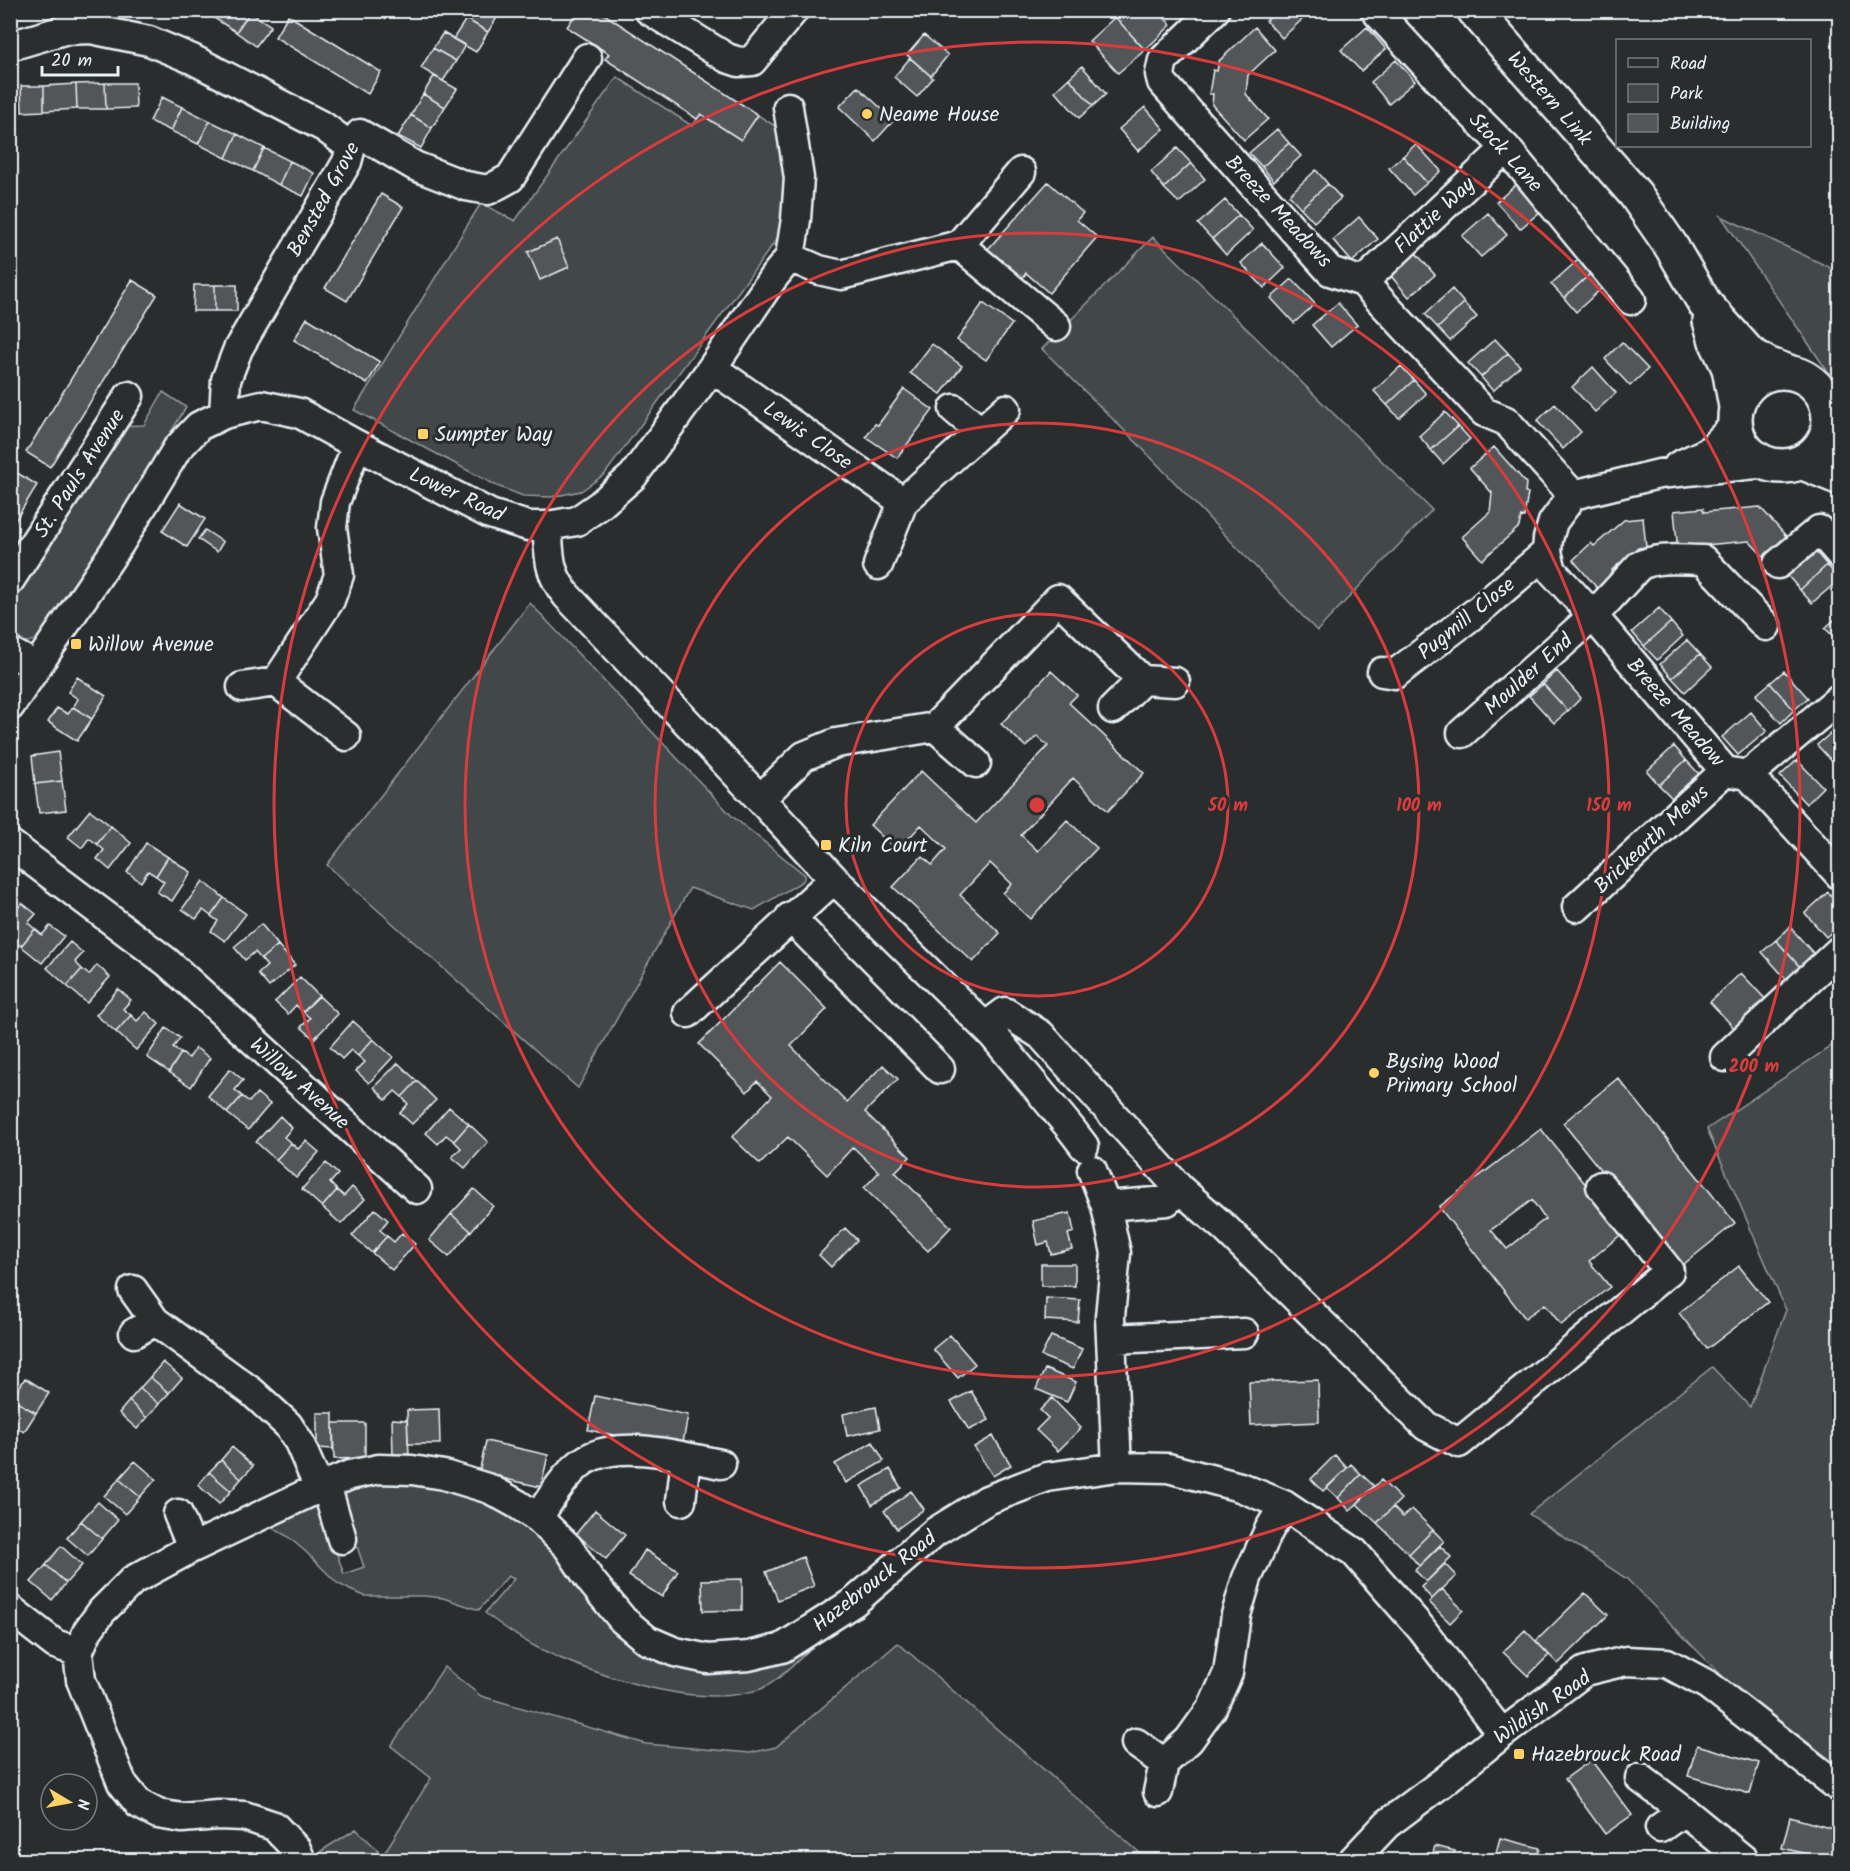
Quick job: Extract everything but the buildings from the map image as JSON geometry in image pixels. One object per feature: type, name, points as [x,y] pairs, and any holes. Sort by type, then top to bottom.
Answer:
[{"type":"main road","name":"Western Link","points":[[1473,10],[1635,194],[1671,246],[1705,304],[1749,352],[1767,364],[1789,372]]},
{"type":"main road","name":"Western Link","points":[[1705,304],[1716,341],[1729,368],[1736,416]]},
{"type":"main road","points":[[1775,372],[1789,372],[1802,376],[1814,384],[1822,394],[1828,407],[1834,433],[1826,434],[1812,455],[1801,462],[1778,466],[1755,458],[1745,448],[1739,437],[1736,416],[1741,394],[1750,384],[1762,376],[1775,372]]},
{"type":"main road","points":[[1801,462],[1839,478]]},
{"type":"street","points":[[649,10],[727,58],[740,62],[752,61],[794,10]]},
{"type":"street","name":"Breeze Meadows","points":[[1215,10],[1163,60],[1160,74],[1162,82],[1330,271],[1362,282],[1484,412],[1506,421],[1573,495]]},
{"type":"street","name":"Stock Lane","points":[[1375,10],[1455,97],[1506,148],[1630,300]]},
{"type":"street","points":[[10,45],[64,30],[91,29],[149,41],[192,59],[324,127],[351,147]]},
{"type":"street","name":"Bensted Grove","points":[[224,414],[226,380],[238,349],[347,162],[351,147],[360,134],[415,166],[466,186],[488,190],[510,178],[587,58]]},
{"type":"street","name":"Lower Road","points":[[10,706],[120,543],[177,449],[199,426],[224,414],[261,405],[299,413],[490,514],[528,526],[547,526],[577,521],[600,505],[633,476],[790,257],[799,178],[789,107]]},
{"type":"street","name":"Flattie Way","points":[[1362,282],[1506,148]]},
{"type":"street","points":[[790,257],[819,270],[841,274],[959,244],[1021,172]]},
{"type":"street","points":[[959,244],[1056,327]]},
{"type":"street","name":"Lewis Close","points":[[712,368],[903,502]]},
{"type":"street","name":"St. Pauls Avenue","points":[[10,580],[129,396]]},
{"type":"street","points":[[954,409],[980,431]]},
{"type":"street","points":[[878,565],[903,502],[1006,409]]},
{"type":"street","points":[[1659,474],[1708,452],[1736,416]]},
{"type":"street","points":[[276,682],[330,600],[339,575],[332,528],[335,502],[357,445]]},
{"type":"street","points":[[1547,552],[1552,522],[1573,495],[1659,474],[1766,463]]},
{"type":"street","points":[[547,526],[550,564],[556,582],[567,596],[834,879],[985,1027],[1071,1128],[1088,1158],[1106,1206],[1116,1253],[1110,1317],[1117,1467]]},
{"type":"street","points":[[1778,564],[1819,530],[1839,554]]},
{"type":"street","name":"Breeze Meadow","points":[[1547,552],[1552,571],[1737,773],[1839,875]]},
{"type":"street","name":"Pugmill Close","points":[[1382,672],[1395,675],[1479,610],[1547,552]]},
{"type":"street","points":[[1593,616],[1639,566],[1649,561],[1659,560],[1703,560],[1766,626]]},
{"type":"street","points":[[760,799],[804,756],[836,743],[935,727],[1058,599],[1142,680],[1175,682]]},
{"type":"street","name":"Moulder End","points":[[1462,733],[1593,616]]},
{"type":"street","points":[[10,652],[36,666]]},
{"type":"street","points":[[1113,709],[1142,680]]},
{"type":"street","points":[[242,687],[276,682],[346,736]]},
{"type":"street","name":"Brickearth Mews","points":[[1577,907],[1737,773],[1839,698]]},
{"type":"street","points":[[935,727],[976,763]]},
{"type":"street","name":"Willow Avenue","points":[[10,844],[167,962],[417,1189]]},
{"type":"street","points":[[688,1013],[834,879]]},
{"type":"street","points":[[790,917],[940,1069]]},
{"type":"street","points":[[1725,1057],[1839,950]]},
{"type":"street","points":[[985,1027],[1005,1012],[1041,1035],[1180,1189],[1226,1229],[1426,1426],[1459,1443],[1669,1271],[1601,1186]]},
{"type":"street","points":[[1106,1206],[1167,1201],[1180,1189]]},
{"type":"street","points":[[133,1290],[145,1327],[252,1392],[288,1425],[323,1487],[342,1539]]},
{"type":"street","points":[[1111,1339],[1244,1333]]},
{"type":"street","points":[[538,1518],[573,1471],[591,1457],[611,1452],[638,1450],[721,1464]]},
{"type":"street","points":[[681,1501],[687,1458]]},
{"type":"street","name":"Hazebrouck Road","points":[[78,1652],[88,1630],[102,1611],[133,1580],[192,1548],[323,1487],[350,1475],[379,1469],[412,1470],[444,1475],[490,1490],[538,1518],[568,1547],[590,1580],[623,1620],[647,1640],[675,1652],[708,1659],[748,1656],[782,1648],[854,1602],[935,1532],[987,1500],[1047,1477],[1117,1467],[1168,1468],[1240,1487],[1284,1505],[1354,1552],[1420,1627],[1502,1734]]},
{"type":"street","points":[[1158,1792],[1164,1763],[1189,1740],[1212,1708],[1228,1673],[1236,1615],[1247,1578],[1269,1530],[1284,1505]]},
{"type":"street","points":[[178,1514],[192,1548]]},
{"type":"street","points":[[10,1609],[55,1644],[78,1652],[81,1680],[122,1783],[139,1804],[158,1814],[182,1818],[218,1815],[244,1816],[274,1826],[296,1849],[301,1860]]},
{"type":"street","name":"Wildish Road","points":[[1353,1860],[1387,1824],[1585,1671],[1626,1661],[1667,1663],[1708,1685],[1839,1788]]},
{"type":"street","points":[[1136,1743],[1164,1763]]},
{"type":"street","points":[[1640,1778],[1684,1810],[1744,1860]]},
{"type":"street","points":[[1660,1828],[1684,1810]]},
{"type":"green space","points":[[617,77],[692,126],[701,114],[741,140],[758,115],[778,128],[788,169],[783,227],[777,239],[605,474],[581,491],[551,497],[523,496],[497,486],[354,410],[481,203],[515,221]]},
{"type":"green space","points":[[1721,216],[1829,267],[1839,279],[1839,388]]},
{"type":"green space","points":[[1153,237],[1432,510],[1317,631],[1137,443],[1042,349]]},
{"type":"green space","points":[[163,392],[186,407],[113,529],[45,634],[29,642],[11,638],[10,602],[121,426],[144,425]]},
{"type":"green space","points":[[530,603],[732,816],[805,875],[803,881],[754,910],[690,888],[578,1088],[327,865]]},
{"type":"green space","points":[[1839,1041],[1839,1766],[1729,1683],[1627,1579],[1529,1514],[1712,1367],[1750,1407],[1786,1310],[1707,1129]]},
{"type":"green space","points":[[377,1479],[466,1491],[523,1520],[661,1657],[822,1637],[786,1671],[761,1689],[718,1696],[665,1691],[584,1668],[531,1644],[498,1623],[485,1613],[514,1579],[508,1576],[479,1610],[443,1598],[365,1596],[337,1583],[287,1536],[267,1525],[318,1501],[344,1574],[364,1567],[343,1504],[342,1491]]},
{"type":"green space","points":[[898,1643],[1148,1860],[321,1860],[321,1851],[356,1829],[383,1855],[431,1778],[391,1746],[444,1667],[481,1696],[646,1744],[750,1753],[776,1747]]},
{"type":"place","name":"Neame House","points":[[867,114]]},
{"type":"place","name":"Sumpter Way","points":[[423,434]]},
{"type":"place","name":"Willow Avenue","points":[[76,644]]},
{"type":"place","name":"Kiln Court","points":[[826,845]]},
{"type":"place","name":"Bysing Wood Primary School","points":[[1374,1073]]},
{"type":"place","name":"Hazebrouck Road","points":[[1519,1754]]}]
